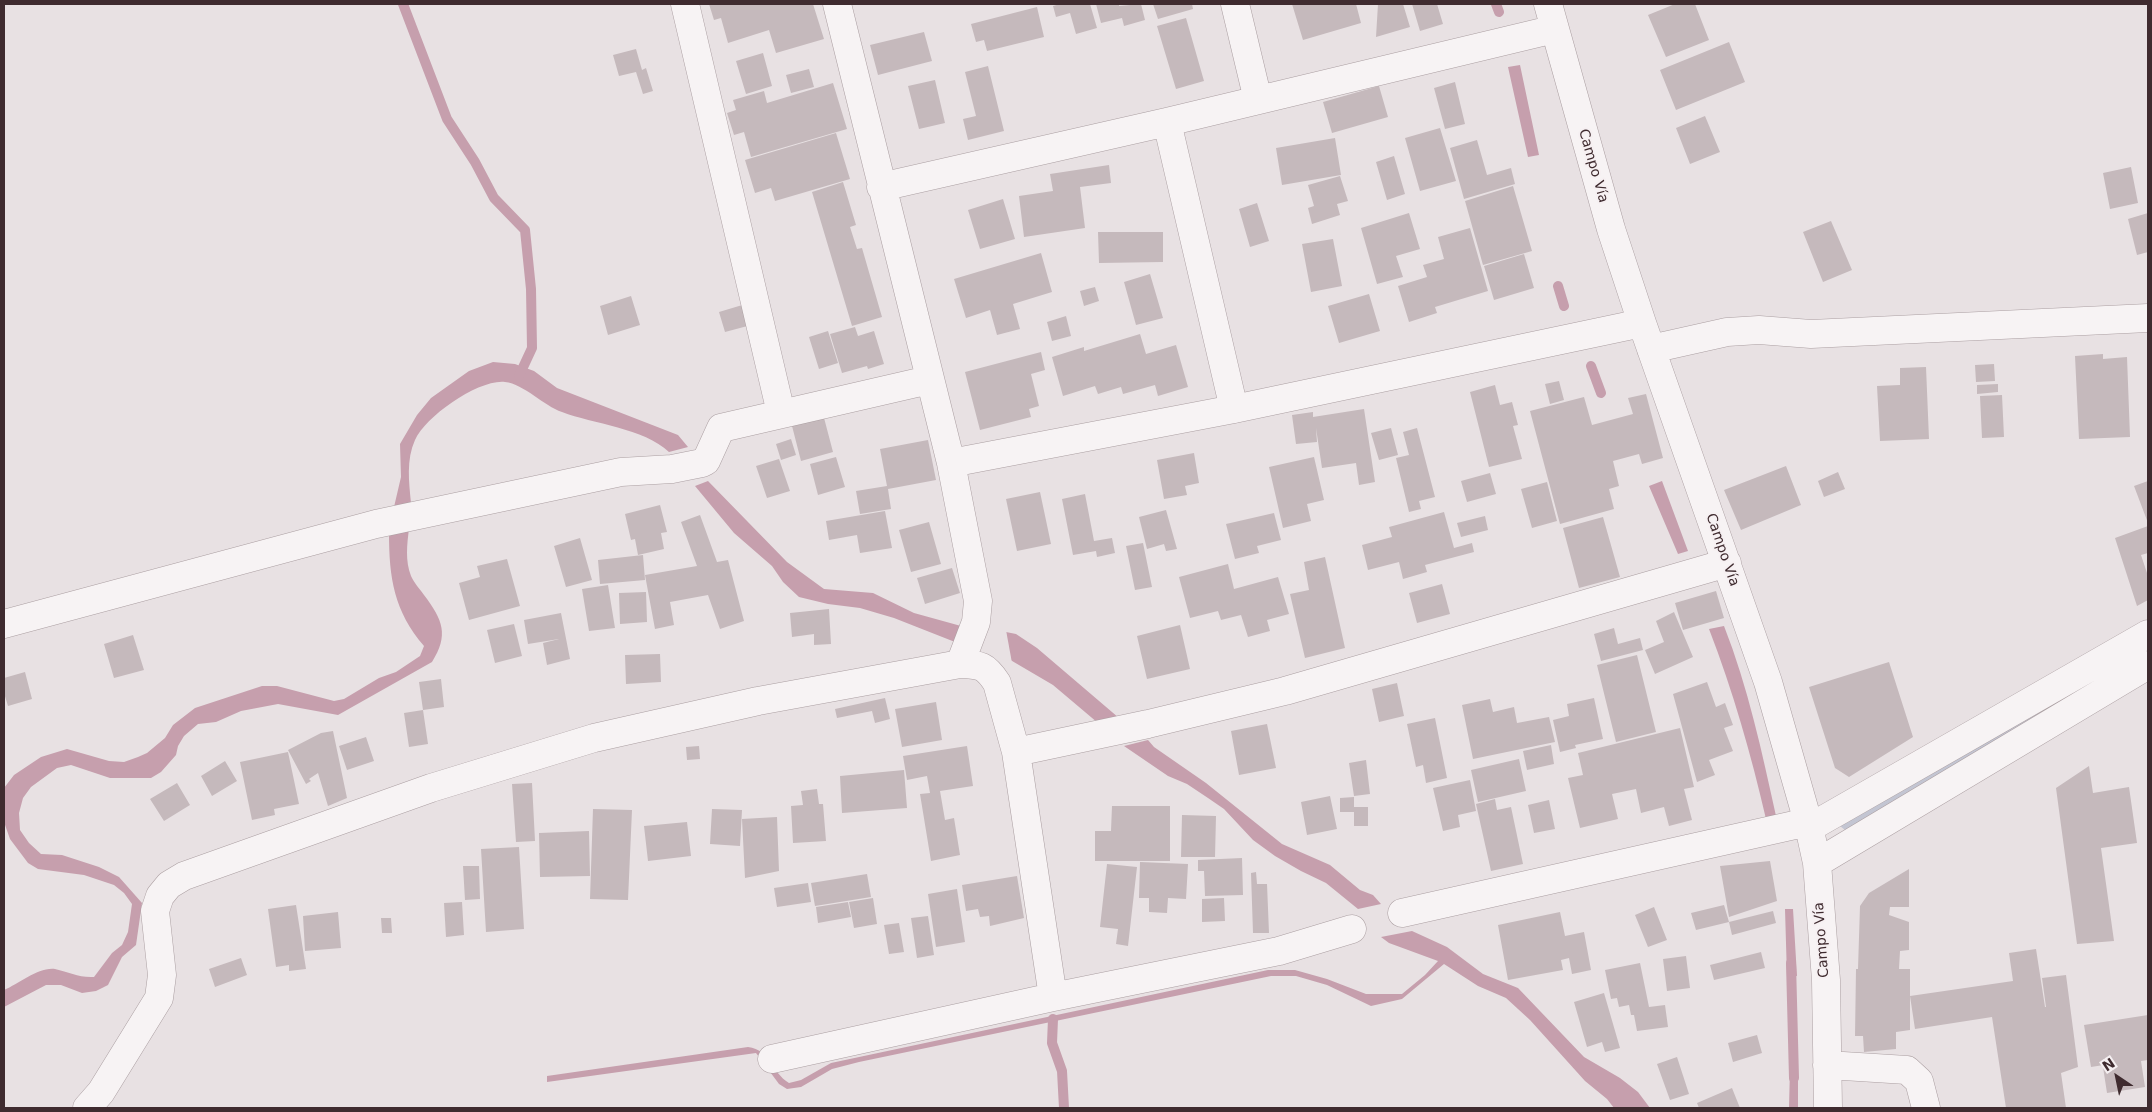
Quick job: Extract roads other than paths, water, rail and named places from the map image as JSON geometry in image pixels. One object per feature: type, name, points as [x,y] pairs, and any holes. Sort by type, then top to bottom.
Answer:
[{"type":"street","points":[[685,4],[781,413]]},
{"type":"street","points":[[837,4],[951,463],[978,600],[976,622],[962,659]]},
{"type":"street","points":[[1235,4],[1258,100]]},
{"type":"street","points":[[882,186],[1258,100],[1551,16]]},
{"type":"street","name":"Campo Vía","points":[[1551,16],[1612,229],[1642,323],[1768,682],[1808,825],[1816,863],[1826,980],[1828,1108]]},
{"type":"street","points":[[1166,122],[1234,409]]},
{"type":"street","points":[[1651,349],[1727,332],[1759,330],[1811,334],[2148,318]]},
{"type":"street","points":[[951,463],[1234,409],[1642,323]]},
{"type":"street","points":[[4,624],[376,524],[621,472],[672,470],[702,463],[706,461],[721,428],[929,380]]},
{"type":"street","points":[[1016,752],[1148,724],[1285,691],[1727,563]]},
{"type":"street","points":[[1402,913],[1808,825],[2148,634]]},
{"type":"street","points":[[87,1108],[101,1092],[159,998],[162,975],[155,911],[160,896],[169,885],[184,876],[431,788],[594,738],[758,701],[962,659],[981,665],[997,683],[1016,752],[1052,997]]},
{"type":"street","points":[[1816,863],[2148,665]]},
{"type":"street","points":[[772,1059],[1052,997],[1279,951],[1352,929]]},
{"type":"street","points":[[1827,1065],[1907,1070],[1919,1081],[1926,1108]]},
{"type":"waterway","points":[[403,4],[447,119],[475,162],[494,198],[525,230],[531,289],[532,348],[519,376]]},
{"type":"waterway","points":[[1496,4],[1499,12]]},
{"type":"waterway","points":[[1558,286],[1564,306]]},
{"type":"waterway","points":[[1591,366],[1601,393]]},
{"type":"waterway","points":[[1791,963],[1794,1078]]},
{"type":"waterway","points":[[1053,1019],[1052,1043],[1062,1071],[1064,1108]]}]
